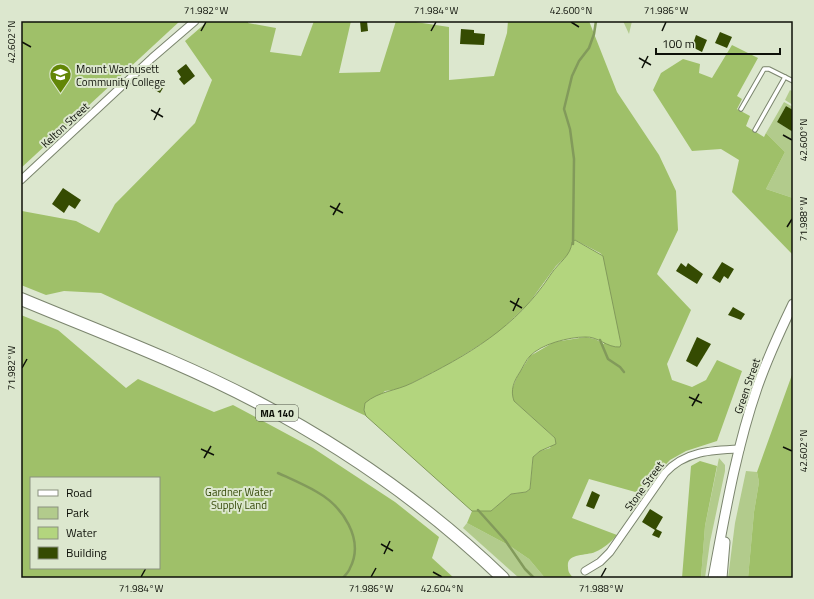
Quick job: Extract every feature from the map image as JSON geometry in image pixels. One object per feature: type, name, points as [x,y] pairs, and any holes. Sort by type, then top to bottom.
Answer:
[{"type":"highway","name":"MA 140","points":[[21,299],[173,361],[296,423],[339,450],[406,496],[446,528],[503,578]]},
{"type":"street","name":"Kelton Street","points":[[21,180],[152,58],[195,21]]},
{"type":"street","name":"Green Street","points":[[713,578],[733,479],[757,388],[793,304]]},
{"type":"street","name":"Stone Street","points":[[585,571],[600,562],[610,552],[665,473],[674,464],[686,457],[700,452],[740,449]]},
{"type":"street","name":"Green Street","points":[[722,578],[733,479]]},
{"type":"lane","points":[[741,109],[764,69],[769,69],[793,81]]},
{"type":"lane","points":[[755,130],[785,77]]},
{"type":"green space","name":"Mount Wachusett Community College","points":[[21,21],[180,21],[21,168]]},
{"type":"green space","points":[[208,21],[248,21],[248,23],[276,28],[270,52],[301,56],[314,21],[351,21],[339,73],[380,72],[396,21],[409,21],[449,27],[449,80],[494,76],[507,33],[508,21],[589,21],[617,92],[659,155],[676,191],[678,230],[657,274],[691,310],[667,364],[672,380],[692,387],[706,380],[717,360],[742,371],[717,441],[686,451],[670,460],[639,493],[589,479],[572,518],[617,535],[607,545],[598,550],[570,559],[568,562],[568,570],[570,575],[574,578],[545,578],[529,559],[510,546],[467,523],[472,511],[491,511],[511,494],[526,492],[530,489],[533,457],[540,451],[550,448],[555,438],[514,401],[511,392],[517,377],[530,356],[554,342],[586,337],[595,339],[604,344],[603,256],[600,253],[575,240],[572,242],[570,253],[556,266],[529,303],[497,334],[449,364],[400,389],[385,391],[364,410],[366,416],[101,293],[64,291],[46,295],[21,285],[22,211],[76,221],[99,233],[115,204],[195,123],[212,80],[185,41]]},
{"type":"green space","points":[[623,21],[632,21],[629,34]]},
{"type":"green space","points":[[732,45],[758,58],[737,96],[742,99],[737,109],[750,116],[746,126],[764,137],[766,133],[785,152],[766,189],[793,198],[793,255],[732,192],[739,160],[721,149],[692,151],[653,90],[661,73],[683,59],[700,64],[699,73],[712,78]]},
{"type":"green space","points":[[790,90],[793,92],[793,105],[785,100]]},
{"type":"green space","points":[[784,102],[793,107],[793,110],[786,106],[777,122],[793,132],[793,198],[766,189],[785,152],[766,133]]},
{"type":"green space","name":"Gardner Water Supply Land","points":[[21,315],[58,330],[126,388],[138,379],[214,412],[233,405],[313,448],[395,502],[439,537],[432,558],[454,578],[21,578]]},
{"type":"green space","points":[[793,372],[793,578],[748,578],[754,512],[759,482],[757,472]]},
{"type":"green space","points":[[719,458],[725,465],[725,471],[710,542],[705,578],[701,578],[705,526]]},
{"type":"green space","points":[[700,461],[717,466],[705,526],[701,578],[682,578],[691,466]]},
{"type":"green space","points":[[746,471],[757,472],[759,482],[754,512],[748,578],[728,578],[735,523]]},
{"type":"green space","points":[[467,523],[510,546],[529,559],[545,578],[519,578],[463,528]]},
{"type":"water","points":[[575,240],[603,256],[621,344],[620,347],[611,346],[590,337],[578,337],[548,345],[530,356],[514,382],[512,393],[514,401],[555,438],[556,444],[540,451],[533,457],[530,489],[526,492],[511,494],[491,511],[472,511],[366,416],[364,410],[365,403],[376,396],[406,386],[452,362],[506,325],[537,293],[567,255],[572,242]]},
{"type":"building","points":[[360,21],[367,21],[368,31],[361,32]]},
{"type":"building","points":[[461,29],[474,30],[474,33],[485,34],[484,45],[460,44]]},
{"type":"building","points":[[720,32],[732,37],[727,48],[715,43]]},
{"type":"building","points":[[696,35],[707,40],[702,52],[692,47]]},
{"type":"building","points":[[186,64],[195,76],[184,85],[179,79],[181,77],[177,71]]},
{"type":"building","points":[[157,78],[166,83],[160,93],[152,88]]},
{"type":"building","points":[[786,106],[793,110],[793,132],[777,122]]},
{"type":"building","points":[[63,188],[81,200],[75,209],[69,205],[64,213],[52,204]]},
{"type":"building","points":[[722,262],[734,269],[728,279],[724,276],[720,283],[712,278]]},
{"type":"building","points":[[681,263],[686,267],[688,263],[703,274],[697,284],[676,271]]},
{"type":"building","points":[[733,307],[745,314],[741,320],[728,315]]},
{"type":"building","points":[[697,337],[711,344],[697,367],[686,361]]},
{"type":"building","points":[[592,491],[600,495],[594,509],[586,506]]},
{"type":"building","points":[[650,509],[663,517],[656,529],[662,532],[659,538],[652,535],[655,530],[642,522]]},
{"type":"waterway","points":[[573,244],[574,159],[570,129],[564,109],[572,76],[579,61],[589,48],[594,34],[596,21]]},
{"type":"waterway","points":[[600,340],[608,359],[620,367],[624,372]]},
{"type":"waterway","points":[[278,473],[308,487],[326,498],[335,506],[348,524],[353,535],[355,546],[354,557],[348,572],[343,578]]},
{"type":"waterway","points":[[478,510],[505,540],[525,569],[534,578]]},
{"type":"place","name":"Mount Wachusett Community College","points":[[61,94]]}]
